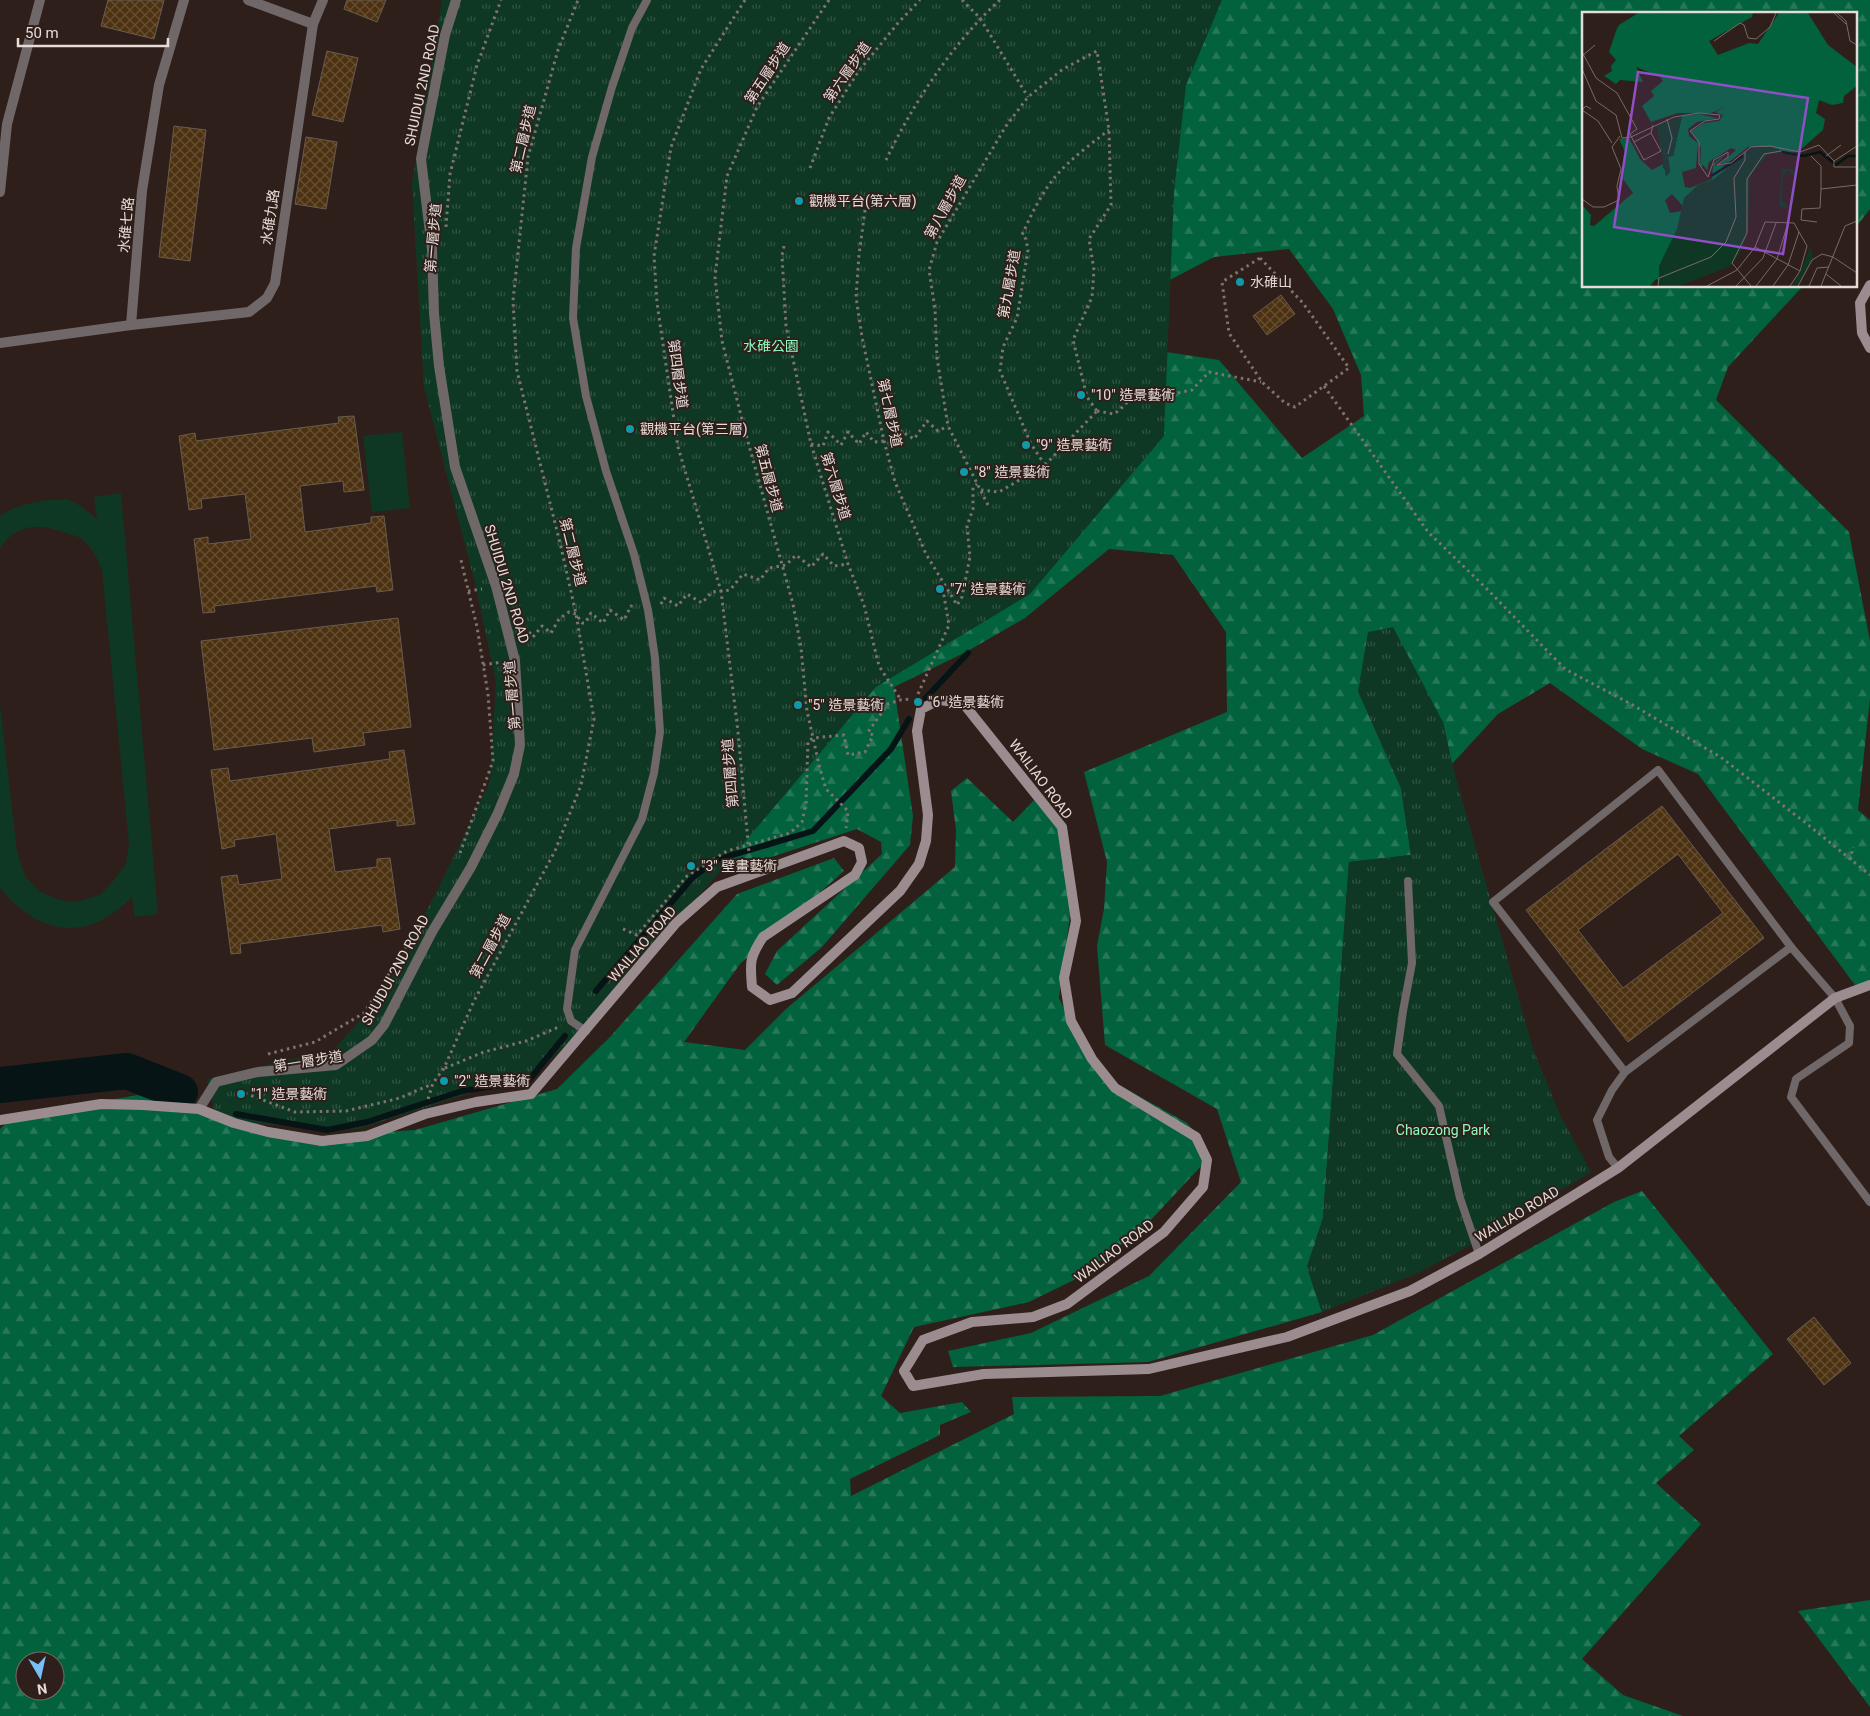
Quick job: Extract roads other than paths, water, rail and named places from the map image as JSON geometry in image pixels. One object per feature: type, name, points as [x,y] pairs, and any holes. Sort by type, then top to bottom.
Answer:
[{"type":"street","points":[[0,192],[7,124],[40,0]]},
{"type":"street","name":"水碓七路","points":[[131,325],[142,191],[159,85],[184,0]]},
{"type":"street","points":[[248,0],[313,24]]},
{"type":"street","name":"水碓九路","points":[[131,325],[249,312],[267,298],[275,283],[313,24],[323,0]]},
{"type":"street","name":"SHUIDUI 2ND ROAD","points":[[200,1109],[216,1082],[258,1072],[336,1065],[372,1040],[384,1026],[432,932],[471,867],[498,813],[514,774],[520,745],[515,661],[496,586],[455,467],[439,366],[434,313],[432,249],[421,159],[445,35],[456,0]]},
{"type":"street","points":[[1870,285],[1860,303],[1862,333],[1870,348]]},
{"type":"street","points":[[0,343],[131,325]]},
{"type":"street","name":"WAILIAO ROAD","points":[[0,1120],[101,1104],[200,1109],[234,1123],[268,1132],[322,1141],[367,1136],[425,1114],[476,1102],[531,1094],[676,923],[717,886],[844,840],[860,848],[862,862],[855,874],[763,937],[754,951],[750,963],[752,987],[770,1000],[792,993],[900,891],[919,864],[926,841],[928,815],[917,731],[921,709],[939,700],[963,703],[1062,827],[1076,921],[1064,978],[1071,1021],[1092,1059],[1116,1088],[1196,1137],[1207,1160],[1203,1187],[1164,1232],[1067,1304],[1033,1317],[972,1322],[923,1340],[904,1371],[913,1386],[984,1374],[1149,1370],[1287,1337],[1410,1292],[1479,1254],[1618,1168],[1835,998],[1870,985]]},
{"type":"lane","points":[[586,1031],[571,1021],[567,1009],[574,950],[642,819],[654,773],[660,732],[655,658],[648,610],[634,554],[606,471],[586,396],[573,318],[576,248],[592,157],[612,87],[632,28],[647,0]]},
{"type":"lane","points":[[1626,1072],[1493,902],[1658,770],[1791,947],[1835,998],[1850,1026],[1850,1043],[1796,1080],[1791,1097],[1870,1202]]},
{"type":"lane","points":[[1408,881],[1412,963],[1397,1054],[1438,1106],[1460,1198],[1479,1254]]},
{"type":"lane","points":[[1618,1168],[1609,1156],[1598,1120],[1612,1090],[1626,1072],[1791,947]]},
{"type":"waterway","points":[[922,702],[968,653]]},
{"type":"waterway","points":[[596,991],[693,877],[716,860],[813,831],[891,749],[909,719]]},
{"type":"waterway","points":[[236,1114],[327,1130],[367,1122],[462,1091],[528,1081],[565,1036]]},
{"type":"waterway","points":[[0,1085],[127,1071],[180,1092]]},
{"type":"place","name":"觀機平台(第六層)","points":[[799,201]]},
{"type":"place","name":"水碓山","points":[[1240,282]]},
{"type":"place","name":"\"10\" 造景藝術","points":[[1081,395]]},
{"type":"place","name":"觀機平台(第三層)","points":[[630,429]]},
{"type":"place","name":"\"9\" 造景藝術","points":[[1026,445]]},
{"type":"place","name":"\"8\" 造景藝術","points":[[964,472]]},
{"type":"place","name":"\"7\" 造景藝術","points":[[940,589]]},
{"type":"place","name":"\"6\" 造景藝術","points":[[918,702]]},
{"type":"place","name":"\"5\" 造景藝術","points":[[798,705]]},
{"type":"place","name":"\"3\" 壁畫藝術","points":[[691,866]]},
{"type":"place","name":"\"2\" 造景藝術","points":[[444,1081]]},
{"type":"place","name":"\"1\" 造景藝術","points":[[241,1094]]},
{"type":"park label","name":"水碓公園","points":[[771,346]]},
{"type":"park label","name":"Chaozong Park","points":[[1443,1130]]}]
